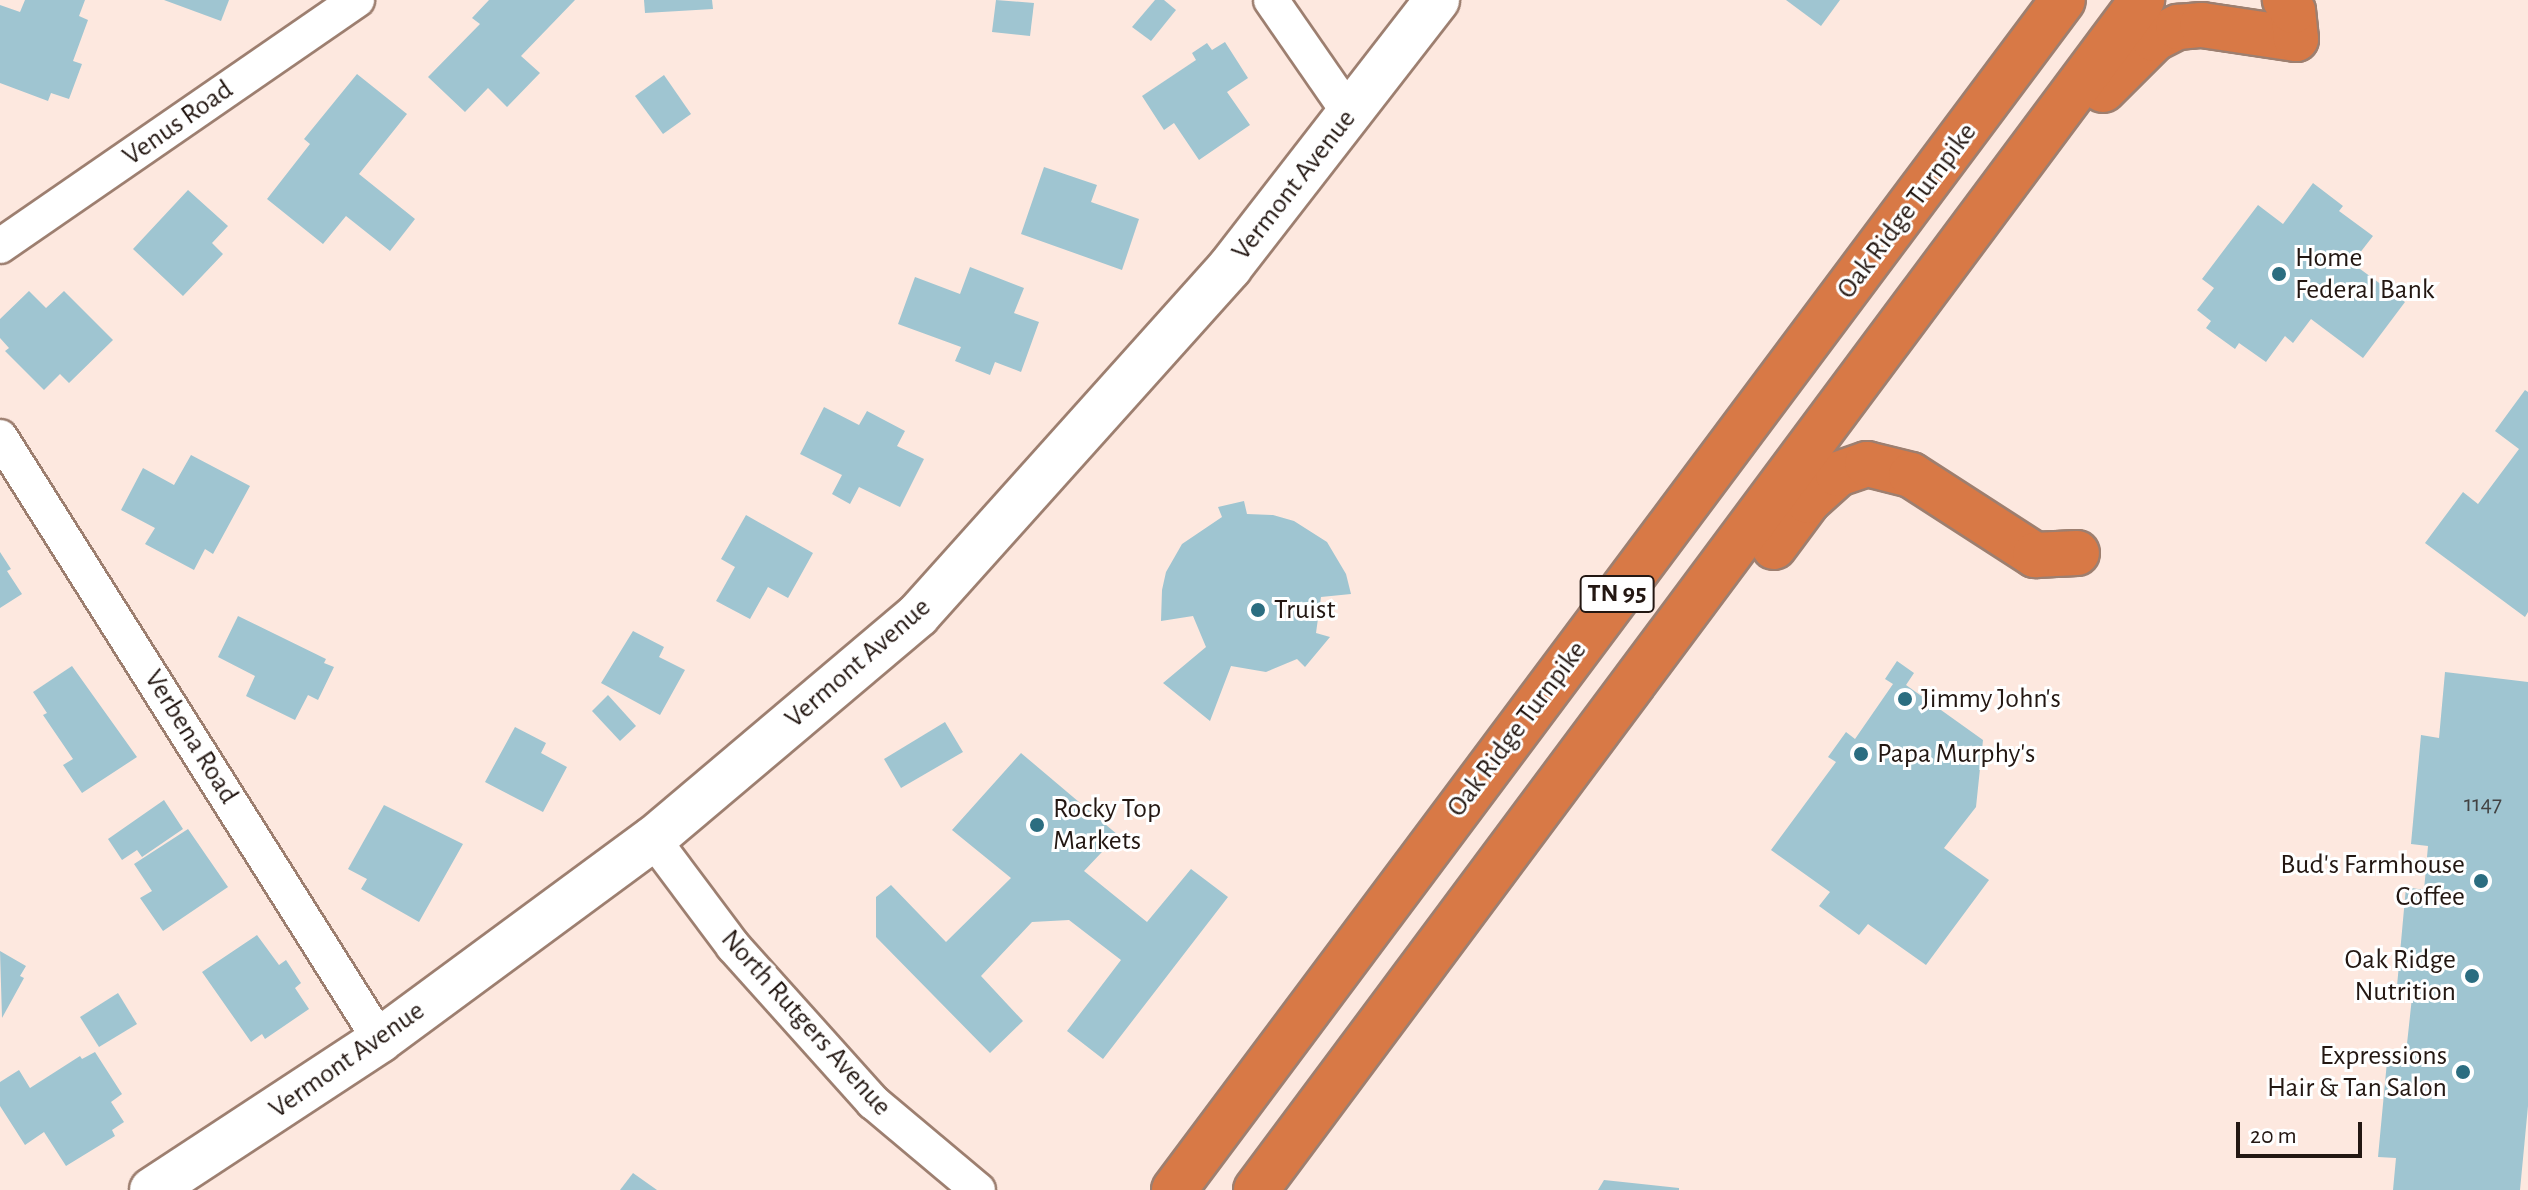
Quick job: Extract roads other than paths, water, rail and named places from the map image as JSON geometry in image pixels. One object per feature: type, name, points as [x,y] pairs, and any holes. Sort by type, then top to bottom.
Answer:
[{"type":"highway","name":"Oak Ridge Turnpike","points":[[1174,1190],[2063,0]]},
{"type":"highway","name":"TN 95","points":[[1256,1190],[2142,0]]},
{"type":"highway","points":[[2038,141],[2096,98],[2154,39],[2178,27],[2202,25],[2296,39],[2293,11],[2285,0]]},
{"type":"highway","points":[[1544,805],[1658,702],[1808,501],[1838,474],[1867,464],[1899,471],[2035,555],[2077,553]]},
{"type":"street","name":"Venus Road","points":[[0,246],[357,0]]},
{"type":"street","points":[[1271,0],[1350,114]]},
{"type":"street","name":"Vermont Avenue","points":[[152,1190],[380,1040],[653,839],[918,615],[1230,267],[1437,0]]},
{"type":"street","name":"Verbena Road","points":[[0,437],[380,1040]]},
{"type":"street","name":"North Rutgers Avenue","points":[[653,839],[733,946],[873,1102],[978,1190]]},
{"type":"place","name":"Home Federal Bank","points":[[2279,274]]},
{"type":"place","name":"Truist","points":[[1258,610]]},
{"type":"place","name":"Jimmy John's","points":[[1905,699]]},
{"type":"place","name":"Papa Murphy's","points":[[1861,754]]},
{"type":"place","name":"Rocky Top Markets","points":[[1037,825]]},
{"type":"place","name":"Bud's Farmhouse Coffee","points":[[2481,881]]},
{"type":"place","name":"Oak Ridge Nutrition","points":[[2472,976]]},
{"type":"place","name":"Expressions Hair & Tan Salon","points":[[2463,1072]]}]
